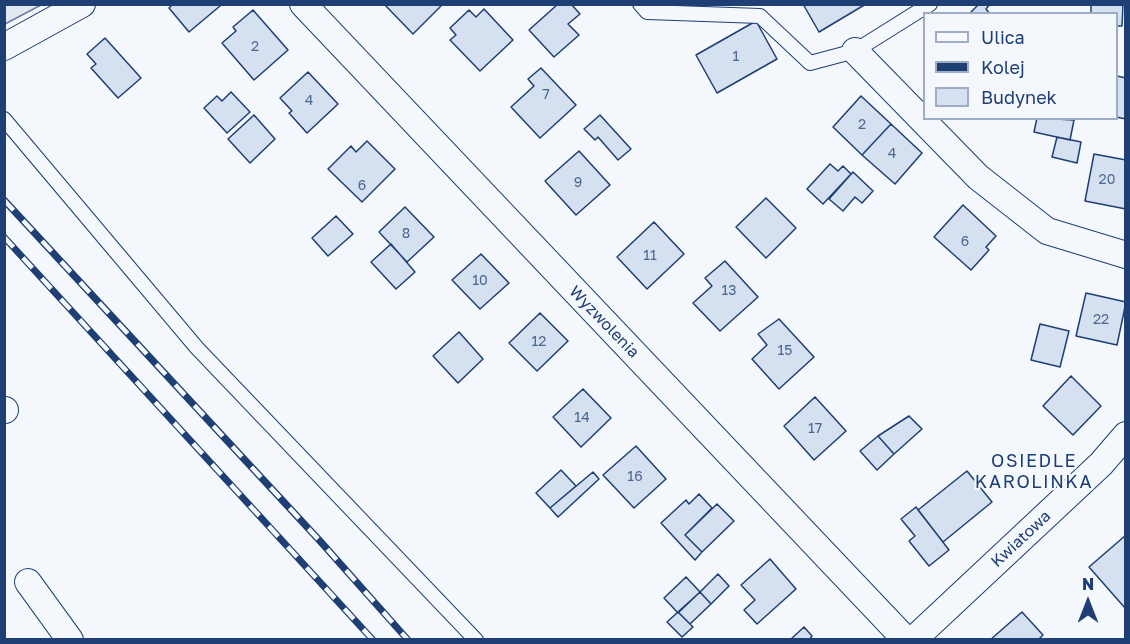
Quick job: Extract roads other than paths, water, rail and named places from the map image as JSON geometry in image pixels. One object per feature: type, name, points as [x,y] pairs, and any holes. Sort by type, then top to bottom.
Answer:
[{"type":"street","points":[[4,47],[82,4]]},
{"type":"street","name":"Wyzwolenia","points":[[303,4],[906,639]]},
{"type":"street","points":[[855,51],[978,177],[1047,231],[1125,255]]},
{"type":"street","name":"Kwiatowa","points":[[913,639],[1101,464],[1125,435]]},
{"type":"street","points":[[28,582],[70,639]]},
{"type":"lane","points":[[640,4],[647,12],[760,16],[810,63],[855,51],[930,4]]},
{"type":"lane","points":[[4,119],[197,348],[476,639]]},
{"type":"railway","points":[[4,200],[320,541],[408,640]]},
{"type":"railway","points":[[4,237],[373,640]]},
{"type":"district","name":"OSIEDLE KAROLINKA","points":[[1034,471]]}]
